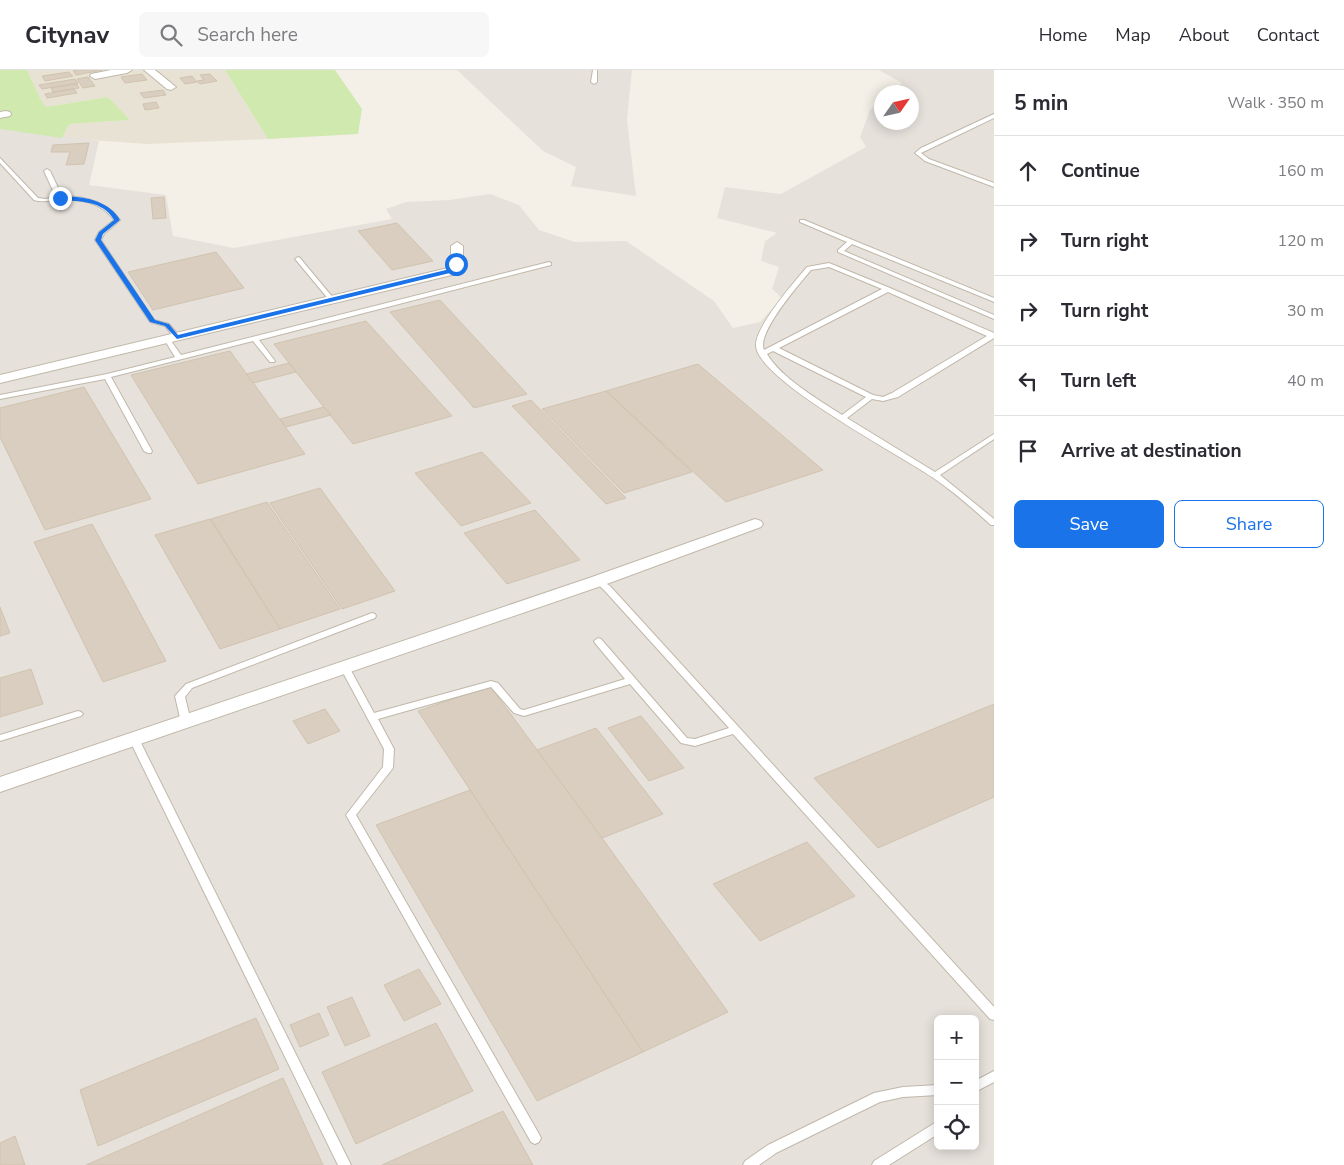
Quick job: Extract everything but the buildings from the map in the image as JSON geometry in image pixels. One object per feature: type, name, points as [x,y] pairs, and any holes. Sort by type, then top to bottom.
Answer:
[{"type":"street","points":[[95,76],[127,70]]},
{"type":"street","points":[[149,70],[171,88]]},
{"type":"street","points":[[0,379],[452,271],[456,264],[457,246]]},
{"type":"street","points":[[0,785],[598,581],[755,524]]},
{"type":"lane","points":[[594,82],[595,70]]},
{"type":"lane","points":[[994,116],[918,153],[927,160],[994,185]]},
{"type":"lane","points":[[0,160],[36,199],[41,201],[60,198],[86,200],[104,207],[114,215],[117,220],[101,233],[98,240],[152,321],[167,325],[179,358]]},
{"type":"lane","points":[[47,171],[60,198]]},
{"type":"lane","points":[[802,221],[994,300]]},
{"type":"lane","points":[[852,241],[840,251],[994,317]]},
{"type":"lane","points":[[298,259],[332,300]]},
{"type":"lane","points":[[0,397],[107,376],[549,264]]},
{"type":"lane","points":[[994,336],[829,265],[809,268],[772,316],[759,341],[762,354],[770,365],[783,377],[842,418],[935,475],[994,523]]},
{"type":"lane","points":[[762,354],[888,289]]},
{"type":"lane","points":[[774,349],[871,397],[883,399],[895,395],[994,336]]},
{"type":"lane","points":[[255,339],[272,361]]},
{"type":"lane","points":[[107,376],[148,451]]},
{"type":"lane","points":[[842,418],[871,397]]},
{"type":"lane","points":[[935,475],[994,436]]},
{"type":"lane","points":[[598,581],[994,1015]]},
{"type":"lane","points":[[186,722],[180,696],[189,686],[372,616]]},
{"type":"lane","points":[[598,641],[684,741],[695,743],[734,730]]},
{"type":"lane","points":[[345,667],[389,748],[388,768],[351,815],[535,1138]]},
{"type":"lane","points":[[372,717],[491,684],[495,685],[517,710],[524,713],[632,680]]},
{"type":"lane","points":[[0,738],[78,714]]},
{"type":"lane","points":[[134,740],[345,1165]]},
{"type":"lane","points":[[979,1084],[994,1076]]},
{"type":"lane","points":[[748,1165],[772,1149],[878,1097],[903,1092],[934,1090]]},
{"type":"lane","points":[[878,1165],[934,1130]]},
{"type":"shaded area","points":[[27,70],[225,70],[268,139],[147,144],[62,138],[69,124],[130,120],[108,97],[46,107]]},
{"type":"shaded area","points":[[457,70],[632,70],[627,120],[636,196],[571,186],[576,167],[543,151]]},
{"type":"shaded area","points":[[879,70],[994,70],[994,1165],[0,1165],[0,129],[99,141],[89,185],[166,195],[173,236],[234,248],[392,219],[386,209],[406,202],[449,200],[490,194],[519,205],[539,230],[575,242],[626,241],[714,301],[733,328],[760,322],[782,298],[772,289],[779,267],[761,261],[765,241],[777,233],[717,218],[725,187],[781,194],[866,147],[860,137],[870,110],[874,107],[874,130],[919,130],[919,85],[900,85],[902,83]]},
{"type":"green space","points":[[0,70],[27,70],[46,107],[108,97],[130,120],[69,124],[62,138],[0,129]]},
{"type":"green space","points":[[225,70],[335,70],[362,109],[358,134],[268,139]]},
{"type":"route","points":[[60,198],[86,200],[99,204],[114,215],[117,220],[98,236],[98,240],[152,321],[167,325],[177,337],[452,271],[456,264]]}]
